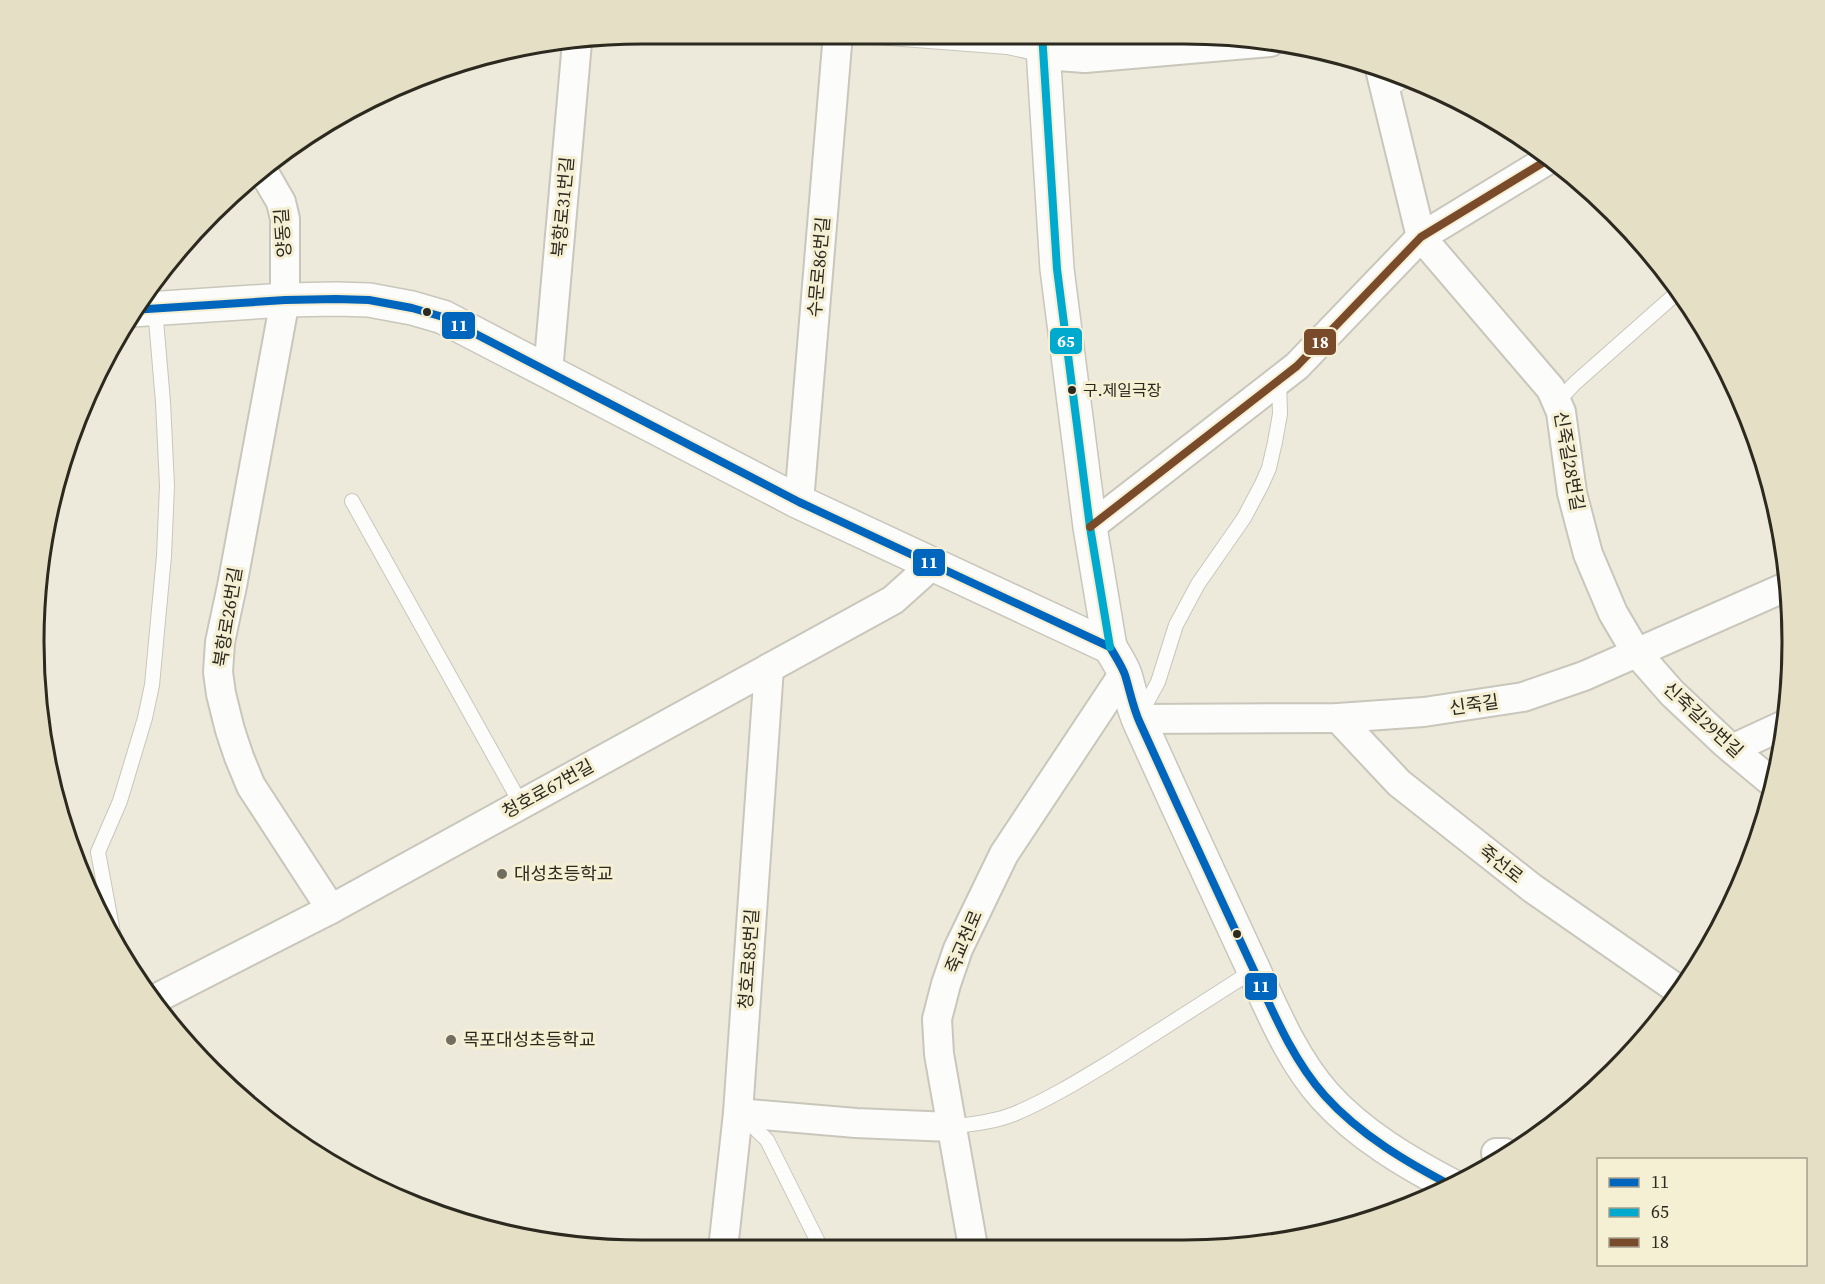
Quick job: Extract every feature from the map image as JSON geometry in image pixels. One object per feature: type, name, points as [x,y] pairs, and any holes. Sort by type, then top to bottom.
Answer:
[{"type":"street","name":"수문로86번길","points":[[799,502],[837,44]]},
{"type":"street","points":[[1228,46],[1085,58],[1043,44],[1057,269],[1090,527],[1117,660],[1138,719],[1283,1031],[1309,1075],[1324,1094],[1356,1125],[1388,1149],[1443,1181]]},
{"type":"street","points":[[1085,58],[1094,44]]},
{"type":"street","name":"북항로31번길","points":[[548,372],[576,48]]},
{"type":"street","points":[[1392,82],[1420,237]]},
{"type":"street","points":[[1090,527],[1298,366],[1420,237],[1542,163]]},
{"type":"street","name":"양동길","points":[[266,177],[281,202],[285,219],[285,300]]},
{"type":"street","name":"신죽길28번길","points":[[1420,237],[1547,384],[1558,401],[1572,493],[1588,554],[1613,613],[1636,652]]},
{"type":"street","points":[[144,309],[336,299],[369,300],[443,318],[799,502],[932,565],[1117,660]]},
{"type":"street","name":"북항로26번길","points":[[285,300],[220,642],[218,672],[230,730],[251,786],[331,909]]},
{"type":"street","name":"청호로67번길","points":[[160,996],[331,909],[893,600],[932,565]]},
{"type":"street","name":"신죽길","points":[[1138,719],[1338,718],[1424,712],[1523,698],[1584,676],[1779,590]]},
{"type":"street","name":"신죽길29번길","points":[[1636,652],[1672,693],[1766,777]]},
{"type":"street","name":"죽교천로","points":[[972,1240],[939,1054],[937,1019],[958,949],[1004,854],[1117,660]]},
{"type":"street","name":"청호로85번길","points":[[724,1240],[738,1113],[769,668]]},
{"type":"street","name":"죽선로","points":[[1338,718],[1399,783],[1532,888],[1673,986]]},
{"type":"street","points":[[1732,749],[1775,728]]},
{"type":"street","points":[[738,1113],[856,1124],[951,1127]]},
{"type":"lane","points":[[971,44],[1007,47],[1043,44]]},
{"type":"lane","points":[[1558,401],[1575,383],[1672,297]]},
{"type":"lane","points":[[110,916],[98,852],[120,801],[150,696],[164,556],[167,474],[164,402],[144,309]]},
{"type":"lane","points":[[1138,719],[1158,682],[1176,625],[1198,584],[1244,518],[1269,468],[1280,414],[1280,380]]},
{"type":"lane","points":[[352,501],[521,804]]},
{"type":"lane","points":[[951,1127],[987,1122],[1012,1115],[1044,1100],[1162,1030],[1254,970]]},
{"type":"lane","points":[[738,1113],[767,1140],[817,1240]]},
{"type":"transit line","name":"65","points":[[1043,44],[1057,269],[1090,527],[1110,647]]},
{"type":"transit line","name":"18","points":[[1090,527],[1297,366],[1421,237],[1542,163]]},
{"type":"transit line","name":"11","points":[[144,309],[336,299],[369,300],[412,308],[443,317],[799,502],[1110,647],[1124,672],[1138,717],[1167,783],[1292,1049],[1325,1096],[1353,1123],[1402,1158],[1443,1181]]},
{"type":"place","name":"구.제일극장","points":[[1072,390]]},
{"type":"place","name":"대성초등학교","points":[[502,874]]},
{"type":"place","name":"목포대성초등학교","points":[[451,1040]]}]
